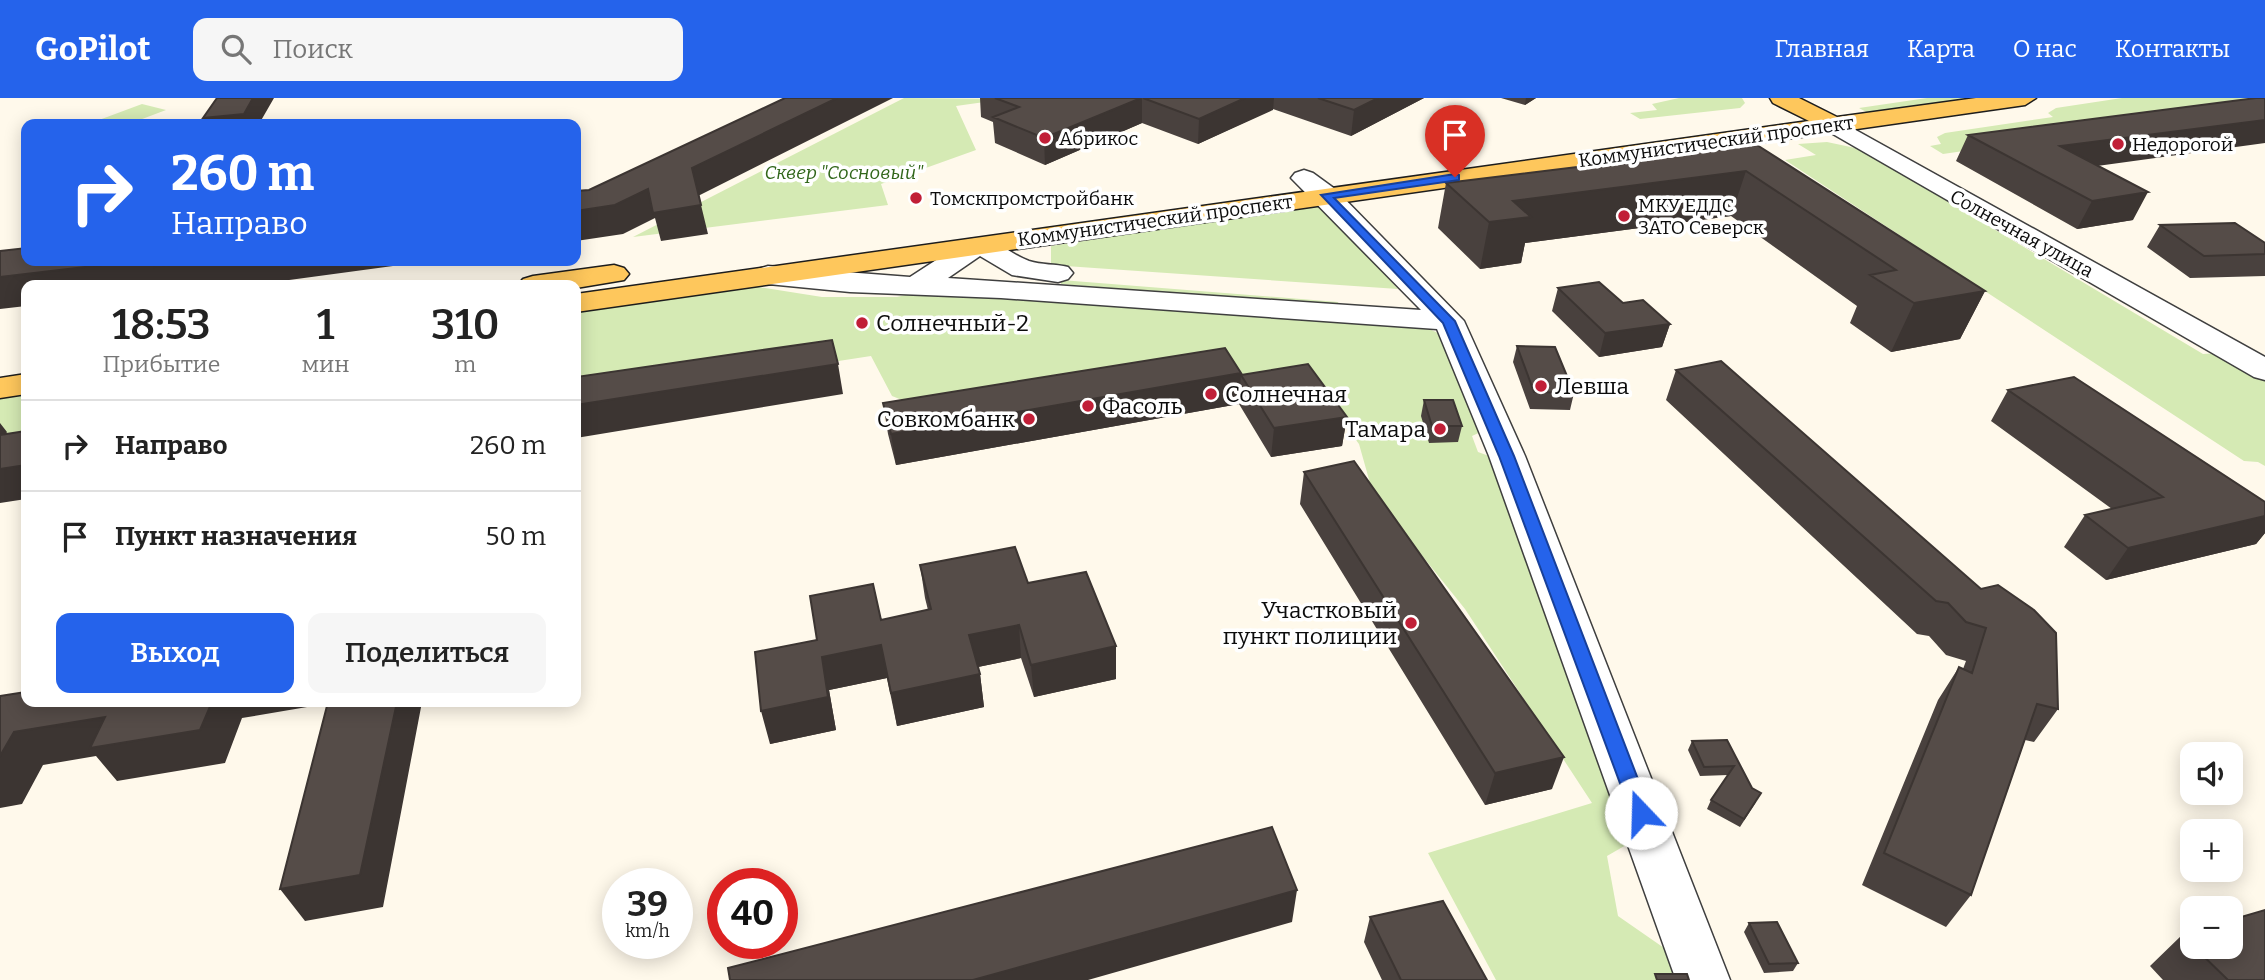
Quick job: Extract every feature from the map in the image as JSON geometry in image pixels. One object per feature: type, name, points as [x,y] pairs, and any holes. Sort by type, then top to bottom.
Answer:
[{"type":"main road","name":"Солнечная улица","points":[[1782,98],[1834,125]]},
{"type":"main road","name":"Коммунистический проспект","points":[[577,280],[972,235],[1315,187],[1881,98]]},
{"type":"main road","name":"Коммунистический проспект","points":[[581,302],[768,275],[972,235],[1047,236],[1315,187],[1834,125],[2025,98]]},
{"type":"main road","points":[[0,362],[21,359]]},
{"type":"main road","points":[[0,388],[21,385]]},
{"type":"street","name":"Солнечная улица","points":[[1834,125],[2264,370]]},
{"type":"street","points":[[1315,187],[1439,312],[1507,456],[1703,980]]},
{"type":"street","points":[[972,235],[1022,269],[1439,312]]},
{"type":"street","points":[[917,285],[972,235]]},
{"type":"street","points":[[972,235],[1001,289]]},
{"type":"street","points":[[1035,271],[1030,262],[1033,245],[1047,236]]},
{"type":"street","points":[[768,275],[1439,312]]},
{"type":"green space","name":"Сквер \"Сосновый\"","points":[[904,98],[1006,99],[956,106],[976,150],[881,184],[888,205],[633,237]]},
{"type":"green space","points":[[1679,98],[1742,98],[1745,103],[1740,108],[1640,119],[1630,113],[1657,110],[1652,104]]},
{"type":"green space","points":[[1927,98],[1982,98],[1870,114],[1859,108]]},
{"type":"green space","points":[[2122,98],[2265,98],[2265,107],[1943,154],[1930,146],[1941,144],[1937,137],[1945,133],[2053,117],[2048,113],[2056,108]]},
{"type":"green space","points":[[142,104],[166,110],[142,119],[102,119]]},
{"type":"green space","points":[[1827,142],[1860,149],[2203,354],[2220,353],[2265,381],[2265,466],[2258,462],[2244,461],[1785,160],[1816,155],[1798,144]]},
{"type":"green space","points":[[1320,205],[1398,289],[1051,265],[1051,246]]},
{"type":"green space","points":[[1061,280],[1338,302],[1339,307],[1061,284]]},
{"type":"green space","points":[[752,286],[822,297],[897,297],[931,289],[1420,325],[1447,337],[1485,430],[1472,436],[1478,452],[1500,460],[1633,841],[1607,856],[1618,916],[1667,950],[1678,980],[1496,980],[1428,853],[1592,803],[1465,609],[1395,522],[1370,483],[1359,444],[1312,382],[930,411],[892,396],[871,356],[581,400],[581,311]]},
{"type":"green space","points":[[21,395],[21,460],[0,463],[0,398]]},
{"type":"building","points":[[217,98],[253,98],[244,114],[203,118]]},
{"type":"building","points":[[785,98],[837,98],[692,168],[701,205],[653,213],[648,189],[615,205],[581,210],[581,191],[589,190]]},
{"type":"building","points":[[995,98],[1141,98],[1044,138],[993,117],[1019,107]]},
{"type":"building","points":[[1143,98],[1245,98],[1199,119]]},
{"type":"building","points":[[1318,98],[1378,98],[1354,110]]},
{"type":"building","points":[[2265,98],[2265,120],[2060,146],[2148,192],[2092,201],[1968,135]]},
{"type":"building","points":[[1757,145],[1985,291],[1914,303],[1870,275],[1896,270],[1746,171],[1513,201],[1531,217],[1489,222],[1446,183]]},
{"type":"building","points":[[2235,223],[2265,243],[2265,254],[2204,256],[2160,225]]},
{"type":"building","points":[[21,249],[21,266],[94,266],[0,277],[0,251]]},
{"type":"building","points":[[1599,282],[1623,303],[1643,300],[1670,324],[1605,333],[1558,288]]},
{"type":"building","points":[[832,340],[838,364],[581,404],[581,376]]},
{"type":"building","points":[[1517,346],[1555,347],[1574,393],[1534,392]]},
{"type":"building","points":[[1225,348],[1241,373],[891,434],[883,403]]},
{"type":"building","points":[[1721,361],[1981,589],[1998,585],[2034,610],[2056,633],[2058,709],[2037,704],[1971,895],[1884,853],[1959,667],[1972,673],[1986,628],[1966,622],[1948,603],[1936,601],[1676,370]]},
{"type":"building","points":[[1308,364],[1347,417],[1274,428],[1241,375]]},
{"type":"building","points":[[2074,377],[2265,502],[2265,516],[2128,548],[2085,515],[2163,497],[2008,390]]},
{"type":"building","points":[[1424,400],[1453,400],[1462,426],[1432,426]]},
{"type":"building","points":[[21,432],[21,466],[0,469],[0,435]]},
{"type":"building","points":[[1354,461],[1564,757],[1495,773],[1304,472]]},
{"type":"building","points":[[1015,547],[1028,583],[1086,572],[1116,646],[1031,665],[1019,625],[969,635],[980,674],[891,693],[881,645],[822,657],[828,697],[761,711],[755,652],[817,640],[810,596],[873,584],[881,620],[931,609],[920,565]]},
{"type":"building","points":[[21,693],[21,707],[210,707],[200,730],[90,748],[105,717],[14,732],[0,756],[0,696]]},
{"type":"building","points":[[327,707],[396,707],[360,875],[280,889]]},
{"type":"building","points":[[1727,740],[1752,788],[1761,793],[1744,819],[1711,800],[1734,766],[1704,767],[1692,741]]},
{"type":"building","points":[[1272,827],[1297,890],[973,980],[730,980],[728,968],[763,959],[798,959],[798,950]]},
{"type":"building","points":[[1443,901],[1487,980],[1401,980],[1370,917]]},
{"type":"building","points":[[2265,910],[2265,980],[2228,980],[2206,959],[2243,959],[2243,916]]},
{"type":"building","points":[[1777,922],[1798,963],[1769,964],[1749,923]]},
{"type":"building","points":[[1655,974],[1687,974],[1689,980],[1657,980]]},
{"type":"place","name":"Абрикос","points":[[1045,138]]},
{"type":"place","name":"Недорогой","points":[[2118,144]]},
{"type":"place","name":"Томскпромстройбанк","points":[[916,198]]},
{"type":"place","name":"МКУ ЕДДС ЗАТО Северск","points":[[1624,216]]},
{"type":"place","name":"Солнечный-2","points":[[862,323]]},
{"type":"place","name":"Левша","points":[[1541,386]]},
{"type":"place","name":"Солнечная","points":[[1211,394]]},
{"type":"place","name":"Фасоль","points":[[1088,406]]},
{"type":"place","name":"Совкомбанк","points":[[1029,419]]},
{"type":"place","name":"Тамара","points":[[1440,429]]},
{"type":"place","name":"Участковый пункт полиции","points":[[1411,623]]},
{"type":"route","points":[[1455,177],[1326,195],[1448,321],[1507,456],[1641,813]]}]
